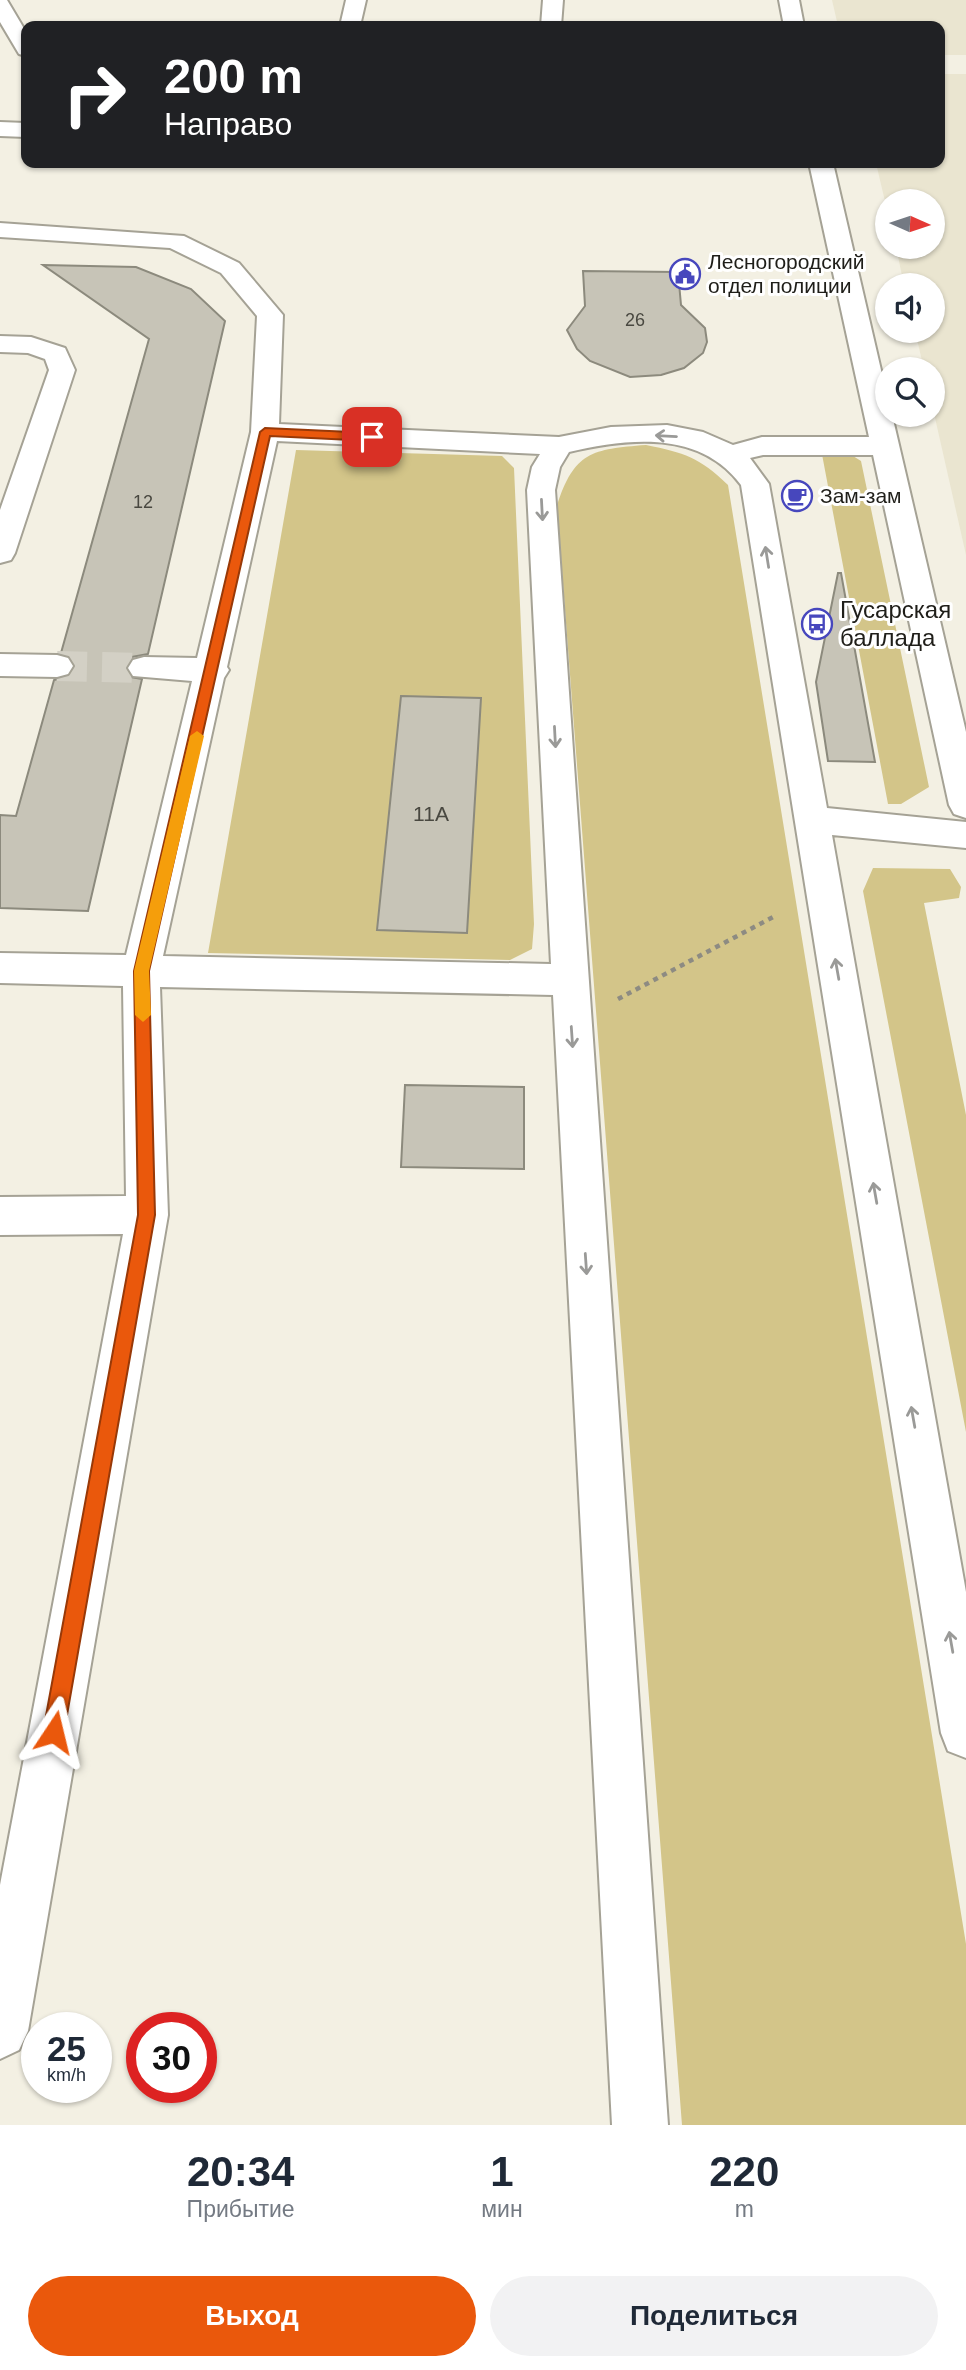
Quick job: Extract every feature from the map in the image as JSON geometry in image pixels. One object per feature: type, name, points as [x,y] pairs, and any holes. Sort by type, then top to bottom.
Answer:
[{"type":"street","points":[[351,21],[356,0]]},
{"type":"street","points":[[551,21],[553,0]]},
{"type":"street","points":[[789,0],[793,21]]},
{"type":"street","points":[[0,4],[21,41]]},
{"type":"street","points":[[0,129],[21,130]]},
{"type":"street","points":[[822,168],[966,806]]},
{"type":"street","points":[[0,230],[175,241],[230,268],[271,315],[265,432],[213,670],[141,971],[147,1215],[0,2031]]},
{"type":"street","points":[[0,344],[31,345],[56,354],[62,370],[0,553]]},
{"type":"street","points":[[265,432],[559,446],[588,438],[666,435],[710,443],[746,468],[755,484],[966,1733]]},
{"type":"street","points":[[559,446],[546,467],[541,490],[571,1024],[640,2125]]},
{"type":"street","points":[[730,455],[762,446],[884,446]]},
{"type":"street","points":[[0,665],[57,666]]},
{"type":"street","points":[[144,668],[213,670]]},
{"type":"street","points":[[813,820],[966,835]]},
{"type":"street","points":[[0,968],[569,980]]},
{"type":"street","points":[[0,1216],[147,1215]]},
{"type":"path","points":[[571,1024],[775,916]]},
{"type":"shaded area","points":[[832,0],[966,0],[966,55],[945,55],[945,21],[837,21]]},
{"type":"shaded area","points":[[945,74],[966,74],[966,555],[937,427],[945,427],[945,357],[921,357],[918,343],[945,343],[945,273],[901,273],[899,259],[945,259],[945,189],[882,189],[877,168],[945,168]]},
{"type":"shaded area","points":[[646,445],[700,462],[728,485],[966,1944],[966,2125],[682,2125],[557,506],[570,474],[588,457],[612,449]]},
{"type":"shaded area","points":[[821,449],[845,451],[861,461],[929,787],[901,804],[888,804]]},
{"type":"shaded area","points":[[296,450],[502,456],[514,468],[534,924],[532,949],[510,960],[208,953]]},
{"type":"shaded area","points":[[873,868],[950,869],[961,887],[959,898],[924,903],[966,1115],[966,1432],[863,891]]},
{"type":"building","points":[[43,265],[136,267],[191,289],[225,321],[148,654],[132,657],[126,667],[131,677],[142,679],[88,911],[0,908],[0,815],[16,816],[54,680],[69,677],[75,667],[70,657],[61,653],[149,339]]},
{"type":"building","points":[[583,271],[678,272],[681,305],[705,328],[707,342],[703,353],[684,368],[661,375],[630,377],[590,361],[577,349],[567,330],[585,306]]},
{"type":"building","points":[[838,573],[841,573],[875,762],[828,761],[816,682]]},
{"type":"building","points":[[401,696],[481,698],[467,933],[377,930]]},
{"type":"building","points":[[405,1085],[524,1087],[524,1169],[401,1167]]},
{"type":"tunnel","points":[[57,666],[144,668]]},
{"type":"slow traffic","points":[[143,1015],[141,971],[197,736]]},
{"type":"place","name":"Лесногородский отдел полиции","points":[[685,274]]},
{"type":"place","name":"Зам-зам","points":[[797,496]]},
{"type":"place","name":"Гусарская баллада","points":[[817,624]]},
{"type":"route","points":[[54,1732],[147,1215],[141,971],[213,670],[265,432],[372,437]]}]
